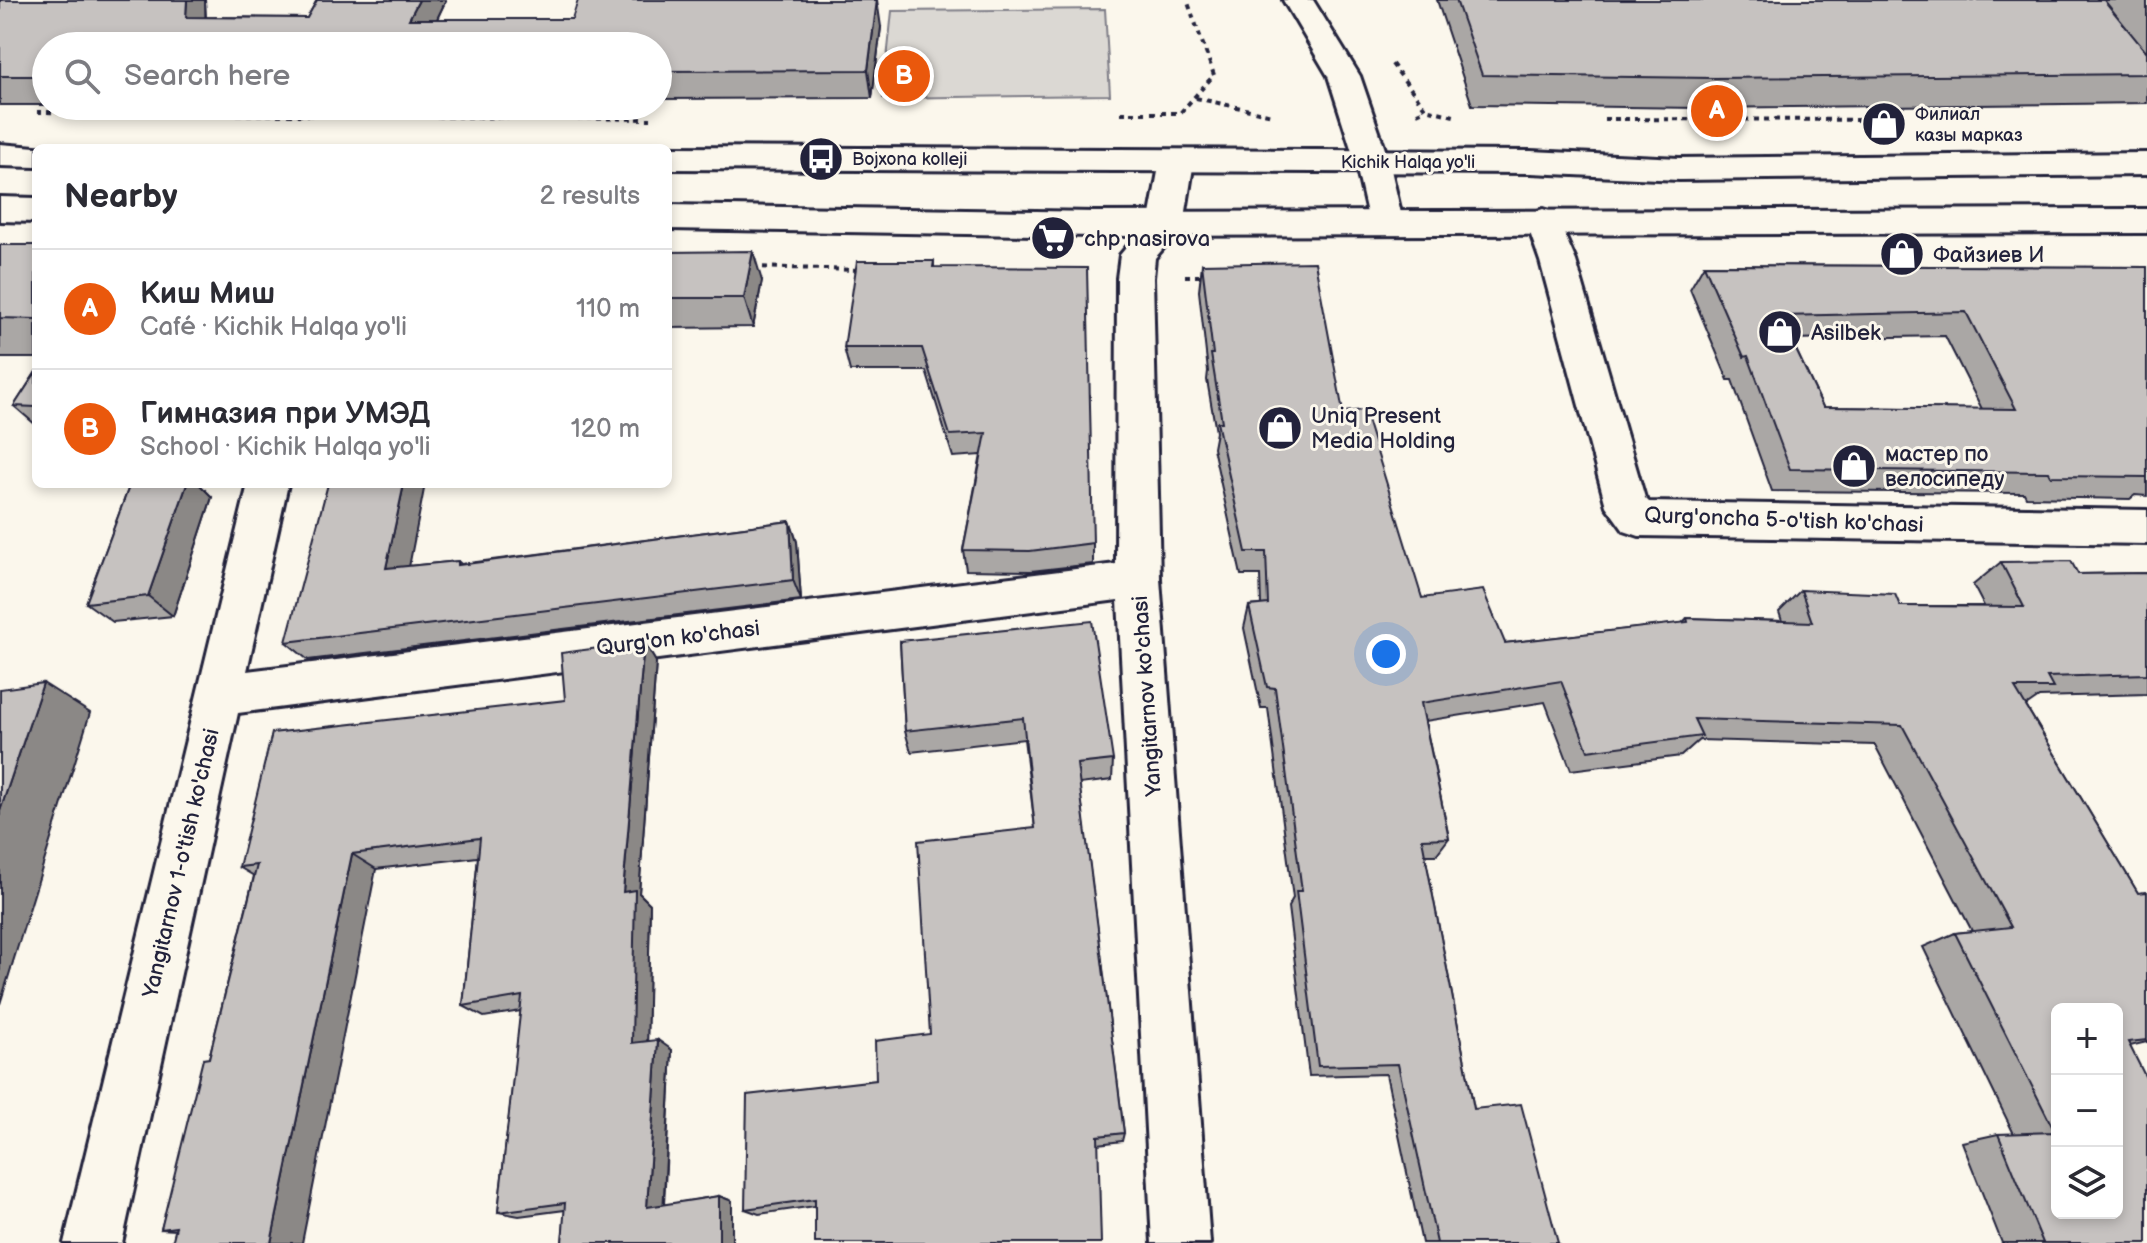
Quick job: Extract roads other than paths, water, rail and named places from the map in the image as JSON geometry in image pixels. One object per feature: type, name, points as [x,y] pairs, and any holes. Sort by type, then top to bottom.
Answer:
[{"type":"main road","points":[[1298,0],[1344,76],[1372,161],[1386,222]]},
{"type":"main road","points":[[0,155],[32,156]]},
{"type":"main road","name":"Kichik Halqa yo'li","points":[[672,158],[1531,162],[1679,169],[2147,164]]},
{"type":"main road","points":[[1166,224],[1177,161]]},
{"type":"main road","points":[[0,209],[32,210]]},
{"type":"main road","points":[[672,217],[1166,224],[2147,221]]},
{"type":"main road","name":"Qurg'oncha 5-o'tish ko'chasi","points":[[1543,221],[1558,261],[1627,506],[1639,519],[2147,527]]},
{"type":"main road","name":"Yangitarnov ko'chasi","points":[[1166,224],[1138,255],[1135,278],[1138,579],[1193,1236]]},
{"type":"main road","name":"Yangitarnov 1-o'tish ko'chasi","points":[[93,1243],[267,488]]},
{"type":"main road","name":"Qurg'on ko'chasi","points":[[219,695],[1138,579]]},
{"type":"place","name":"Гимназия при УМЭД","points":[[904,76]]},
{"type":"place","name":"Киш Миш","points":[[1717,111]]},
{"type":"place","name":"Филиал казы марказ","points":[[1884,124]]},
{"type":"place","name":"Bojxona kolleji","points":[[821,159]]},
{"type":"place","name":"chp nasirova","points":[[1053,238]]},
{"type":"place","name":"Файзиев И","points":[[1902,254]]},
{"type":"place","name":"Asilbek","points":[[1780,332]]},
{"type":"place","name":"Uniq Present Media Holding","points":[[1280,428]]},
{"type":"place","name":"мастер по велосипеду","points":[[1854,466]]}]
